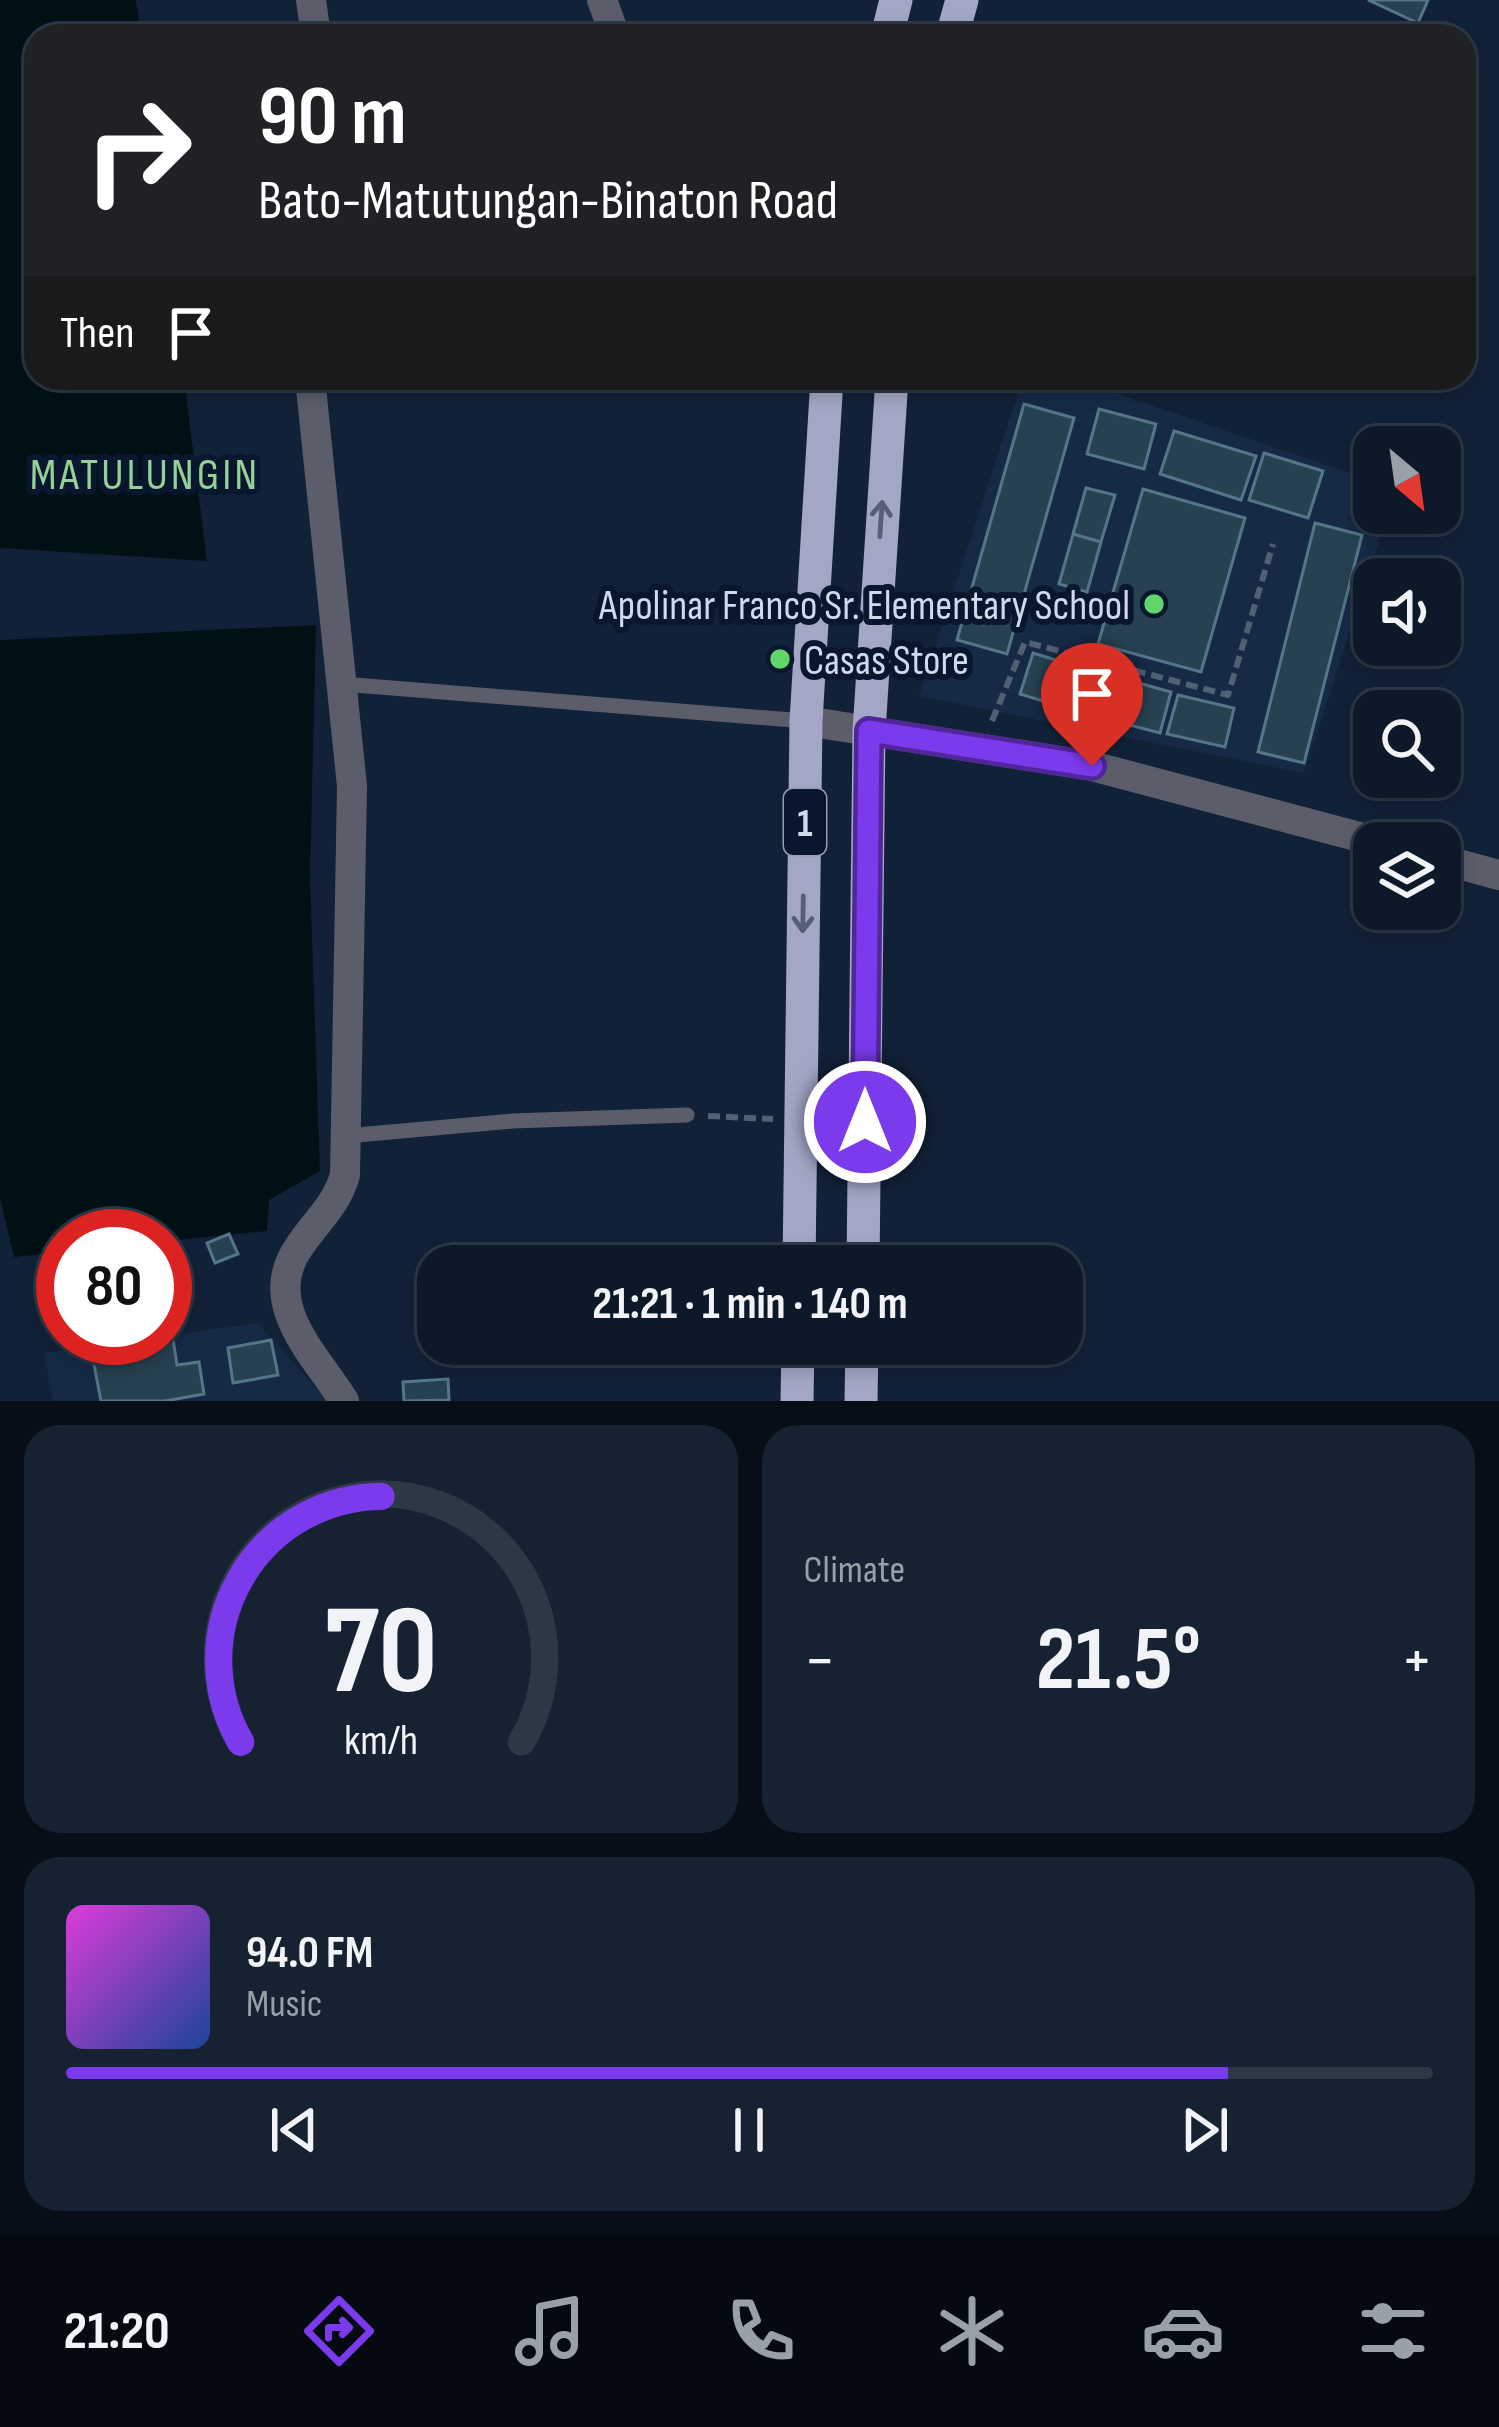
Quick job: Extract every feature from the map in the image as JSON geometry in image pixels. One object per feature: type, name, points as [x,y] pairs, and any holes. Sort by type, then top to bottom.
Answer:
[{"type":"highway","name":"1","points":[[799,1245],[806,722],[826,390]]},
{"type":"highway","name":"1","points":[[863,1245],[869,731],[891,390]]},
{"type":"highway","points":[[797,1401],[798,1365]]},
{"type":"highway","points":[[861,1401],[862,1365]]},
{"type":"street","points":[[311,390],[352,786],[346,1136],[339,1198],[297,1249],[286,1278],[288,1309],[302,1346],[344,1401]]},
{"type":"street","points":[[806,722],[1092,766],[1353,835]]},
{"type":"street","points":[[1461,864],[1499,874]]},
{"type":"lane","points":[[342,684],[806,722]]},
{"type":"lane","points":[[346,1136],[512,1120],[687,1115]]},
{"type":"path","points":[[999,704],[1025,642],[1228,695],[1274,544]]},
{"type":"path","points":[[687,1115],[801,1121]]},
{"type":"shaded area","points":[[0,0],[136,0],[139,24],[24,24],[24,390],[186,390],[207,561],[0,548]]},
{"type":"shaded area","name":"Apolinar Franco Sr. Elementary School","points":[[1019,390],[1106,390],[1353,474],[1353,534],[1381,534],[1373,558],[1353,558],[1353,621],[1304,773],[919,696]]},
{"type":"shaded area","points":[[316,625],[310,877],[320,1171],[269,1200],[267,1231],[192,1238],[192,1209],[36,1209],[36,1255],[14,1257],[0,1198],[0,640]]},
{"type":"shaded area","points":[[258,1323],[327,1401],[53,1401],[46,1365],[192,1365],[192,1332]]},
{"type":"building","points":[[1368,0],[1428,0],[1418,23]]},
{"type":"building","points":[[1024,404],[1074,418],[1007,654],[957,640]]},
{"type":"building","points":[[1099,409],[1156,424],[1144,469],[1087,454]]},
{"type":"building","points":[[1174,431],[1256,456],[1241,500],[1160,474]]},
{"type":"building","points":[[1264,453],[1323,471],[1308,518],[1249,500]]},
{"type":"building","points":[[1086,488],[1115,495],[1101,542],[1073,534]]},
{"type":"building","points":[[1143,489],[1245,518],[1201,672],[1098,644]]},
{"type":"building","points":[[1315,523],[1362,535],[1304,763],[1258,752]]},
{"type":"building","points":[[1073,534],[1101,542],[1087,592],[1059,584]]},
{"type":"building","points":[[1033,653],[1098,673],[1085,714],[1020,694]]},
{"type":"building","points":[[1103,673],[1171,692],[1160,733],[1091,715]]},
{"type":"building","points":[[1178,695],[1234,708],[1225,747],[1167,734]]},
{"type":"building","points":[[229,1234],[238,1254],[215,1263],[207,1243]]},
{"type":"building","points":[[271,1340],[278,1375],[233,1383],[228,1348]]},
{"type":"building","points":[[199,1362],[204,1394],[165,1401],[101,1401],[94,1365]]},
{"type":"building","points":[[448,1379],[449,1400],[404,1401],[403,1382]]},
{"type":"place","name":"Apolinar Franco Sr. Elementary School","points":[[1154,604]]},
{"type":"place","name":"Casas Store","points":[[780,659]]},
{"type":"district","name":"MATULUNGIN","points":[[145,473]]},
{"type":"route","points":[[865,1122],[869,731],[1092,766]]}]
